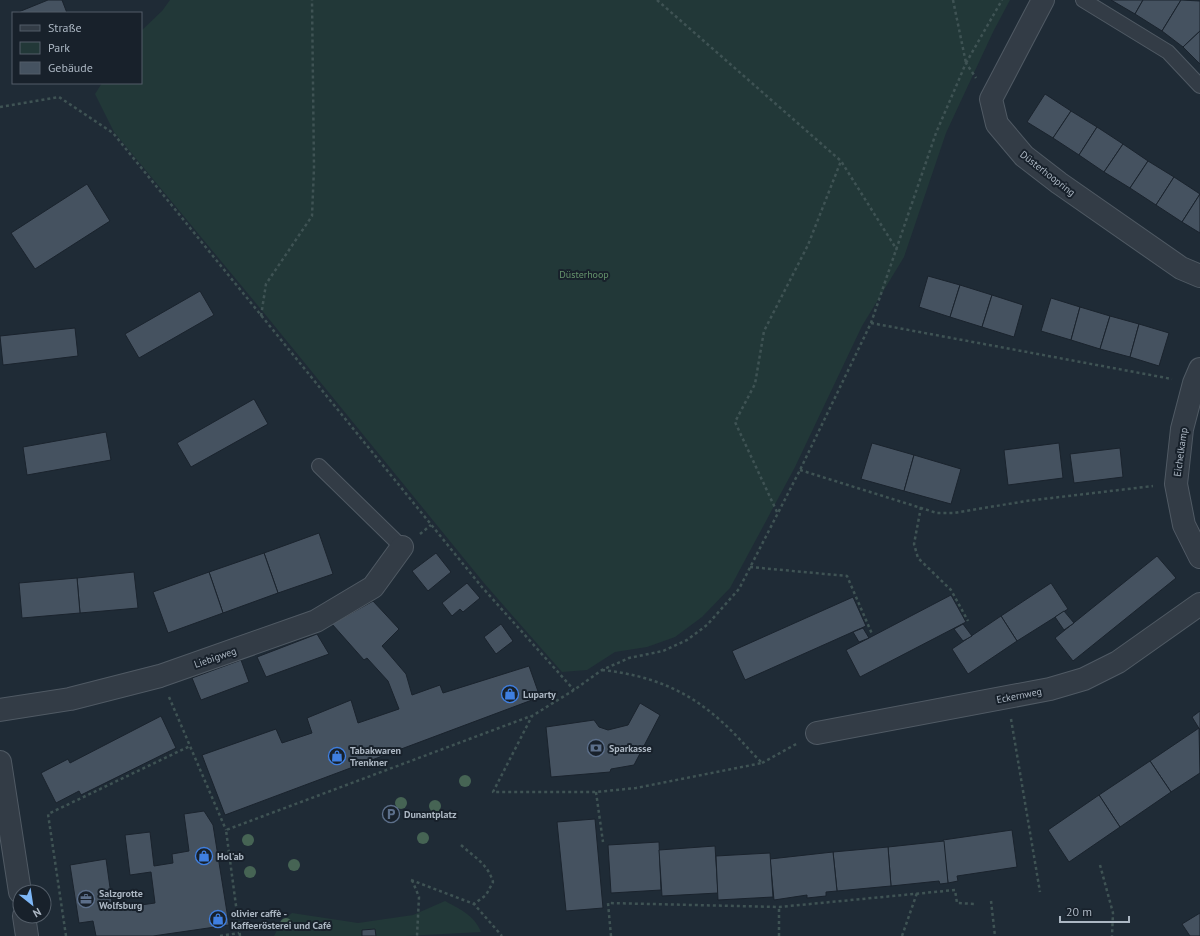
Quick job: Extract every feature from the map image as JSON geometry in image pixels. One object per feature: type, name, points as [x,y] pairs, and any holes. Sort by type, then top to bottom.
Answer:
[{"type":"street","points":[[991,99],[1043,0]]},
{"type":"street","name":"Düsterhoopring","points":[[991,99],[997,124],[1024,156],[1059,183],[1175,263],[1200,276]]},
{"type":"street","name":"Eichelkamp","points":[[1197,376],[1182,429],[1176,484],[1184,525],[1200,557]]},
{"type":"street","name":"Liebigweg","points":[[0,710],[70,699],[160,676],[316,621],[373,586],[402,547]]},
{"type":"street","name":"Eckernweg","points":[[817,733],[1050,689],[1084,679],[1118,662],[1200,604]]},
{"type":"street","points":[[0,762],[19,884]]},
{"type":"street","points":[[25,924],[27,936]]},
{"type":"lane","points":[[1083,0],[1168,52],[1200,86]]},
{"type":"lane","points":[[319,466],[402,547]]},
{"type":"path","points":[[260,316],[266,284],[312,216],[314,168],[312,0]]},
{"type":"path","points":[[657,0],[841,160],[897,250]]},
{"type":"path","points":[[953,0],[966,63],[991,99]]},
{"type":"path","points":[[226,830],[532,716],[574,690],[602,670],[629,658],[663,651],[687,640],[707,625],[738,589],[750,567],[777,512],[800,470],[871,323],[936,133],[966,63],[1002,0]]},
{"type":"path","points":[[0,107],[59,97],[113,133],[260,316],[481,586],[574,690]]},
{"type":"path","points":[[777,512],[735,422],[755,384],[764,331],[808,245],[841,160]]},
{"type":"path","points":[[871,323],[1197,376]]},
{"type":"path","points":[[800,470],[937,513],[954,513],[1026,501],[1176,484]]},
{"type":"path","points":[[921,507],[914,544],[918,558],[951,590],[968,621]]},
{"type":"path","points":[[750,567],[847,576],[872,634]]},
{"type":"path","points":[[602,670],[630,673],[656,681],[688,696],[721,720],[762,763]]},
{"type":"path","points":[[160,676],[226,830],[239,935],[220,936]]},
{"type":"path","points":[[1007,697],[1040,892]]},
{"type":"path","points":[[532,716],[493,792],[596,792],[636,788],[762,763],[817,733]]},
{"type":"path","points":[[66,936],[48,814],[190,746]]},
{"type":"path","points":[[596,792],[602,842]]},
{"type":"path","points":[[461,845],[484,863],[490,872],[493,882],[486,894],[474,904]]},
{"type":"path","points":[[1100,865],[1113,913],[1112,936]]},
{"type":"path","points":[[417,936],[419,896],[411,880],[474,904],[502,936]]},
{"type":"path","points":[[611,936],[608,903],[779,906],[955,890],[957,903],[976,904]]},
{"type":"path","points":[[902,936],[917,893]]},
{"type":"path","points":[[991,901],[995,936]]},
{"type":"path","points":[[779,906],[779,936]]},
{"type":"green space","name":"Düsterhoop","points":[[170,0],[1010,0],[993,32],[946,133],[904,257],[862,326],[795,467],[730,588],[702,617],[675,637],[647,647],[615,652],[587,670],[562,672],[484,583],[114,132],[95,94],[101,84],[142,84],[142,30],[162,11]]},
{"type":"green space","points":[[445,901],[471,917],[481,932],[406,936],[274,936],[281,922],[292,913],[358,923],[413,915]]},
{"type":"building","points":[[48,0],[62,0],[67,12],[18,12]]},
{"type":"building","points":[[1111,0],[1143,0],[1135,14]]},
{"type":"building","points":[[1143,0],[1181,0],[1162,31],[1135,14]]},
{"type":"building","points":[[1181,0],[1200,1],[1200,31],[1183,47],[1162,31]]},
{"type":"building","points":[[1200,31],[1200,64],[1183,47]]},
{"type":"building","points":[[1045,94],[1071,111],[1053,138],[1027,122]]},
{"type":"building","points":[[1071,111],[1097,127],[1079,155],[1053,138]]},
{"type":"building","points":[[1097,127],[1123,144],[1104,172],[1079,155]]},
{"type":"building","points":[[1123,144],[1148,161],[1130,188],[1104,172]]},
{"type":"building","points":[[1148,161],[1174,177],[1156,205],[1130,188]]},
{"type":"building","points":[[1174,177],[1200,194],[1182,222],[1156,205]]},
{"type":"building","points":[[87,184],[110,221],[35,269],[11,233]]},
{"type":"building","points":[[1200,194],[1200,233],[1182,222]]},
{"type":"building","points":[[928,276],[960,285],[950,317],[919,307]]},
{"type":"building","points":[[960,285],[992,295],[982,327],[950,317]]},
{"type":"building","points":[[200,291],[214,315],[139,358],[125,334]]},
{"type":"building","points":[[992,295],[1023,305],[1014,337],[982,327]]},
{"type":"building","points":[[1051,298],[1080,307],[1071,340],[1041,331]]},
{"type":"building","points":[[1080,307],[1110,316],[1100,349],[1071,340]]},
{"type":"building","points":[[1110,316],[1139,324],[1130,357],[1100,349]]},
{"type":"building","points":[[1139,324],[1169,333],[1159,366],[1130,357]]},
{"type":"building","points":[[75,328],[78,356],[3,365],[0,336]]},
{"type":"building","points":[[254,399],[268,424],[191,467],[177,443]]},
{"type":"building","points":[[106,432],[111,460],[27,475],[23,447]]},
{"type":"building","points":[[872,443],[914,455],[904,491],[861,479]]},
{"type":"building","points":[[1059,443],[1063,478],[1008,485],[1004,450]]},
{"type":"building","points":[[1120,448],[1123,477],[1074,483],[1070,454]]},
{"type":"building","points":[[914,455],[961,469],[951,504],[904,491]]},
{"type":"building","points":[[319,533],[333,574],[278,593],[264,553]]},
{"type":"building","points":[[264,553],[278,593],[223,613],[209,572]]},
{"type":"building","points":[[436,553],[451,572],[428,591],[412,571]]},
{"type":"building","points":[[1157,556],[1176,578],[1073,661],[1055,638]]},
{"type":"building","points":[[134,572],[138,608],[80,613],[77,578]]},
{"type":"building","points":[[209,572],[223,613],[168,633],[153,592]]},
{"type":"building","points":[[77,578],[80,613],[22,618],[19,583]]},
{"type":"building","points":[[467,583],[480,598],[463,612],[460,609],[452,616],[442,603]]},
{"type":"building","points":[[1051,583],[1068,609],[1017,641],[1001,616]]},
{"type":"building","points":[[951,595],[966,622],[860,677],[846,650]]},
{"type":"building","points":[[853,597],[866,626],[745,680],[732,651]]},
{"type":"building","points":[[373,601],[399,629],[382,646],[406,674],[412,695],[440,685],[443,693],[529,666],[540,697],[225,815],[202,755],[276,729],[282,743],[312,733],[307,718],[351,700],[358,723],[399,709],[388,681],[367,658],[364,660],[332,624]]},
{"type":"building","points":[[1064,611],[1074,623],[1064,630],[1055,617]]},
{"type":"building","points":[[1001,616],[1017,641],[968,674],[952,649]]},
{"type":"building","points":[[501,624],[513,641],[496,654],[484,637]]},
{"type":"building","points":[[963,624],[972,636],[963,641],[954,629]]},
{"type":"building","points":[[863,628],[869,638],[859,642],[853,632]]},
{"type":"building","points":[[317,634],[329,654],[266,677],[257,657]]},
{"type":"building","points":[[241,660],[249,682],[201,700],[192,678]]},
{"type":"building","name":"Sparkasse","points":[[640,703],[660,715],[634,765],[611,769],[610,772],[551,777],[546,727],[594,720],[599,727],[608,730],[628,725]]},
{"type":"building","points":[[1200,711],[1200,730],[1192,717]]},
{"type":"building","points":[[161,716],[176,748],[81,795],[79,791],[56,803],[41,773],[68,759],[70,763]]},
{"type":"building","points":[[1199,728],[1200,773],[1171,792],[1150,761]]},
{"type":"building","points":[[1150,761],[1171,792],[1120,827],[1099,795]]},
{"type":"building","points":[[1099,795],[1120,827],[1069,862],[1048,830]]},
{"type":"building","points":[[204,811],[213,825],[229,925],[153,936],[96,936],[93,921],[79,923],[70,865],[106,859],[113,909],[155,903],[151,872],[130,875],[125,835],[150,832],[154,866],[173,863],[172,854],[189,851],[184,814]]},
{"type":"building","points":[[595,819],[603,908],[566,911],[557,822]]},
{"type":"building","points":[[1012,830],[1017,867],[957,876],[958,881],[948,883],[943,840]]},
{"type":"building","points":[[944,841],[948,883],[940,884],[939,881],[891,886],[888,847]]},
{"type":"building","points":[[659,842],[661,890],[611,893],[608,845]]},
{"type":"building","points":[[715,846],[718,893],[662,896],[659,850]]},
{"type":"building","points":[[888,847],[891,886],[837,891],[833,852]]},
{"type":"building","points":[[833,852],[837,891],[826,892],[826,896],[807,898],[807,895],[774,900],[770,859]]},
{"type":"building","points":[[770,853],[773,897],[718,900],[716,856]]},
{"type":"building","points":[[1200,913],[1200,936],[1190,936],[1182,924]]},
{"type":"building","points":[[375,929],[376,936],[362,936],[362,930]]},
{"type":"place","name":"Luparty","points":[[510,694]]},
{"type":"place","name":"Sparkasse","points":[[596,748]]},
{"type":"place","name":"Tabakwaren Trenkner","points":[[337,756]]},
{"type":"place","name":"Dunantplatz","points":[[391,814]]},
{"type":"place","name":"Hol'ab","points":[[204,856]]},
{"type":"place","name":"Salzgrotte Wolfsburg","points":[[86,899]]},
{"type":"place","name":"olivier caffè - Kaffeerösterei und Café","points":[[218,919]]}]
